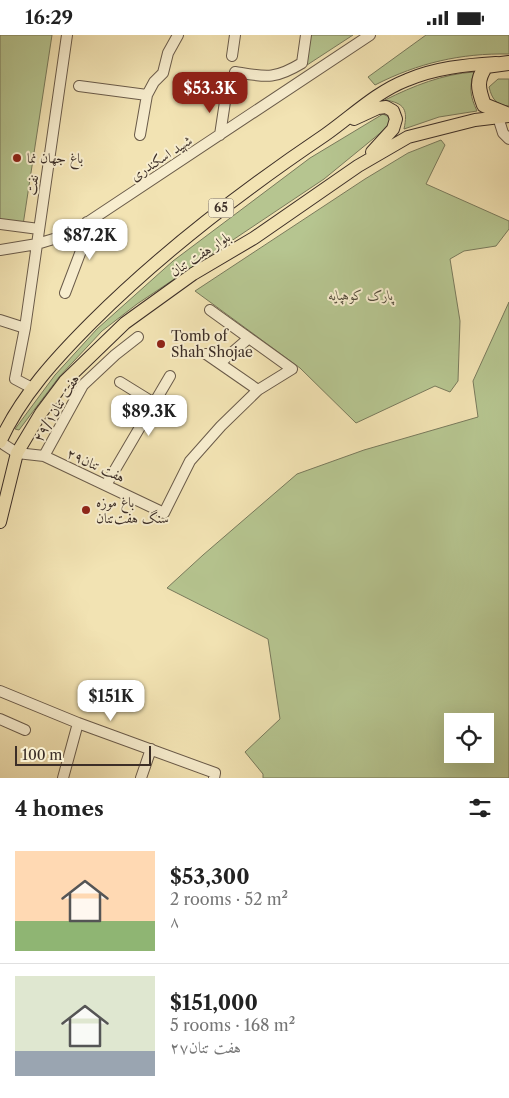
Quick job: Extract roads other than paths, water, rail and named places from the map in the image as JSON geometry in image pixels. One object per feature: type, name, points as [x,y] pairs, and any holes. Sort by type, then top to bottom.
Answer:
[{"type":"highway","name":"65","points":[[505,116],[484,105],[478,91],[478,78],[486,66],[506,63]]},
{"type":"main road","name":"بلوار هفت تنان","points":[[0,442],[32,388],[67,347],[119,295],[224,206],[366,104],[406,80],[438,70],[506,63]]},
{"type":"main road","points":[[332,129],[378,108],[386,107],[393,111],[396,119],[393,129],[358,166]]},
{"type":"main road","name":"بلوار هفت تنان","points":[[0,522],[18,453],[41,413],[65,381],[125,323],[193,274],[254,238],[358,166],[408,137],[440,127],[505,116]]},
{"type":"street","name":"نفت","points":[[32,388],[15,379],[25,328],[67,35]]},
{"type":"street","points":[[140,135],[147,95],[154,82],[162,73],[168,53],[178,35]]},
{"type":"street","points":[[232,56],[235,35]]},
{"type":"street","points":[[235,72],[266,77],[283,75],[302,63],[306,35]]},
{"type":"street","name":"شهید اسکندری","points":[[0,250],[37,244],[70,234],[370,35]]},
{"type":"street","points":[[283,75],[290,88]]},
{"type":"street","points":[[79,86],[147,95]]},
{"type":"street","points":[[220,135],[226,95]]},
{"type":"street","points":[[505,116],[503,133],[509,139]]},
{"type":"street","points":[[65,293],[86,235],[87,222]]},
{"type":"street","points":[[0,224],[39,229]]},
{"type":"street","points":[[206,354],[258,390],[292,369],[210,310]]},
{"type":"street","points":[[0,320],[25,328]]},
{"type":"street","name":"۲۹/۱هفت تنان","points":[[44,456],[83,385],[114,355],[138,337]]},
{"type":"street","points":[[220,363],[249,338]]},
{"type":"street","points":[[106,485],[170,376]]},
{"type":"street","points":[[120,382],[154,403]]},
{"type":"street","name":"هفت تنان۲۹","points":[[18,453],[44,456],[164,513],[190,461],[221,426],[258,390]]},
{"type":"street","points":[[0,442],[18,453]]},
{"type":"street","points":[[0,691],[214,775]]},
{"type":"street","points":[[0,719],[26,730]]},
{"type":"street","points":[[63,778],[78,723]]},
{"type":"street","points":[[141,778],[151,749]]},
{"type":"place","name":"باغ جهان نما","points":[[17,158]]},
{"type":"place","name":"Tomb of Shah Shojae","points":[[161,344]]},
{"type":"place","name":"باغ‌ موزه سنگ هفت‌تنان","points":[[86,510]]},
{"type":"park label","name":"پارک کوهپایه","points":[[361,295]]}]
